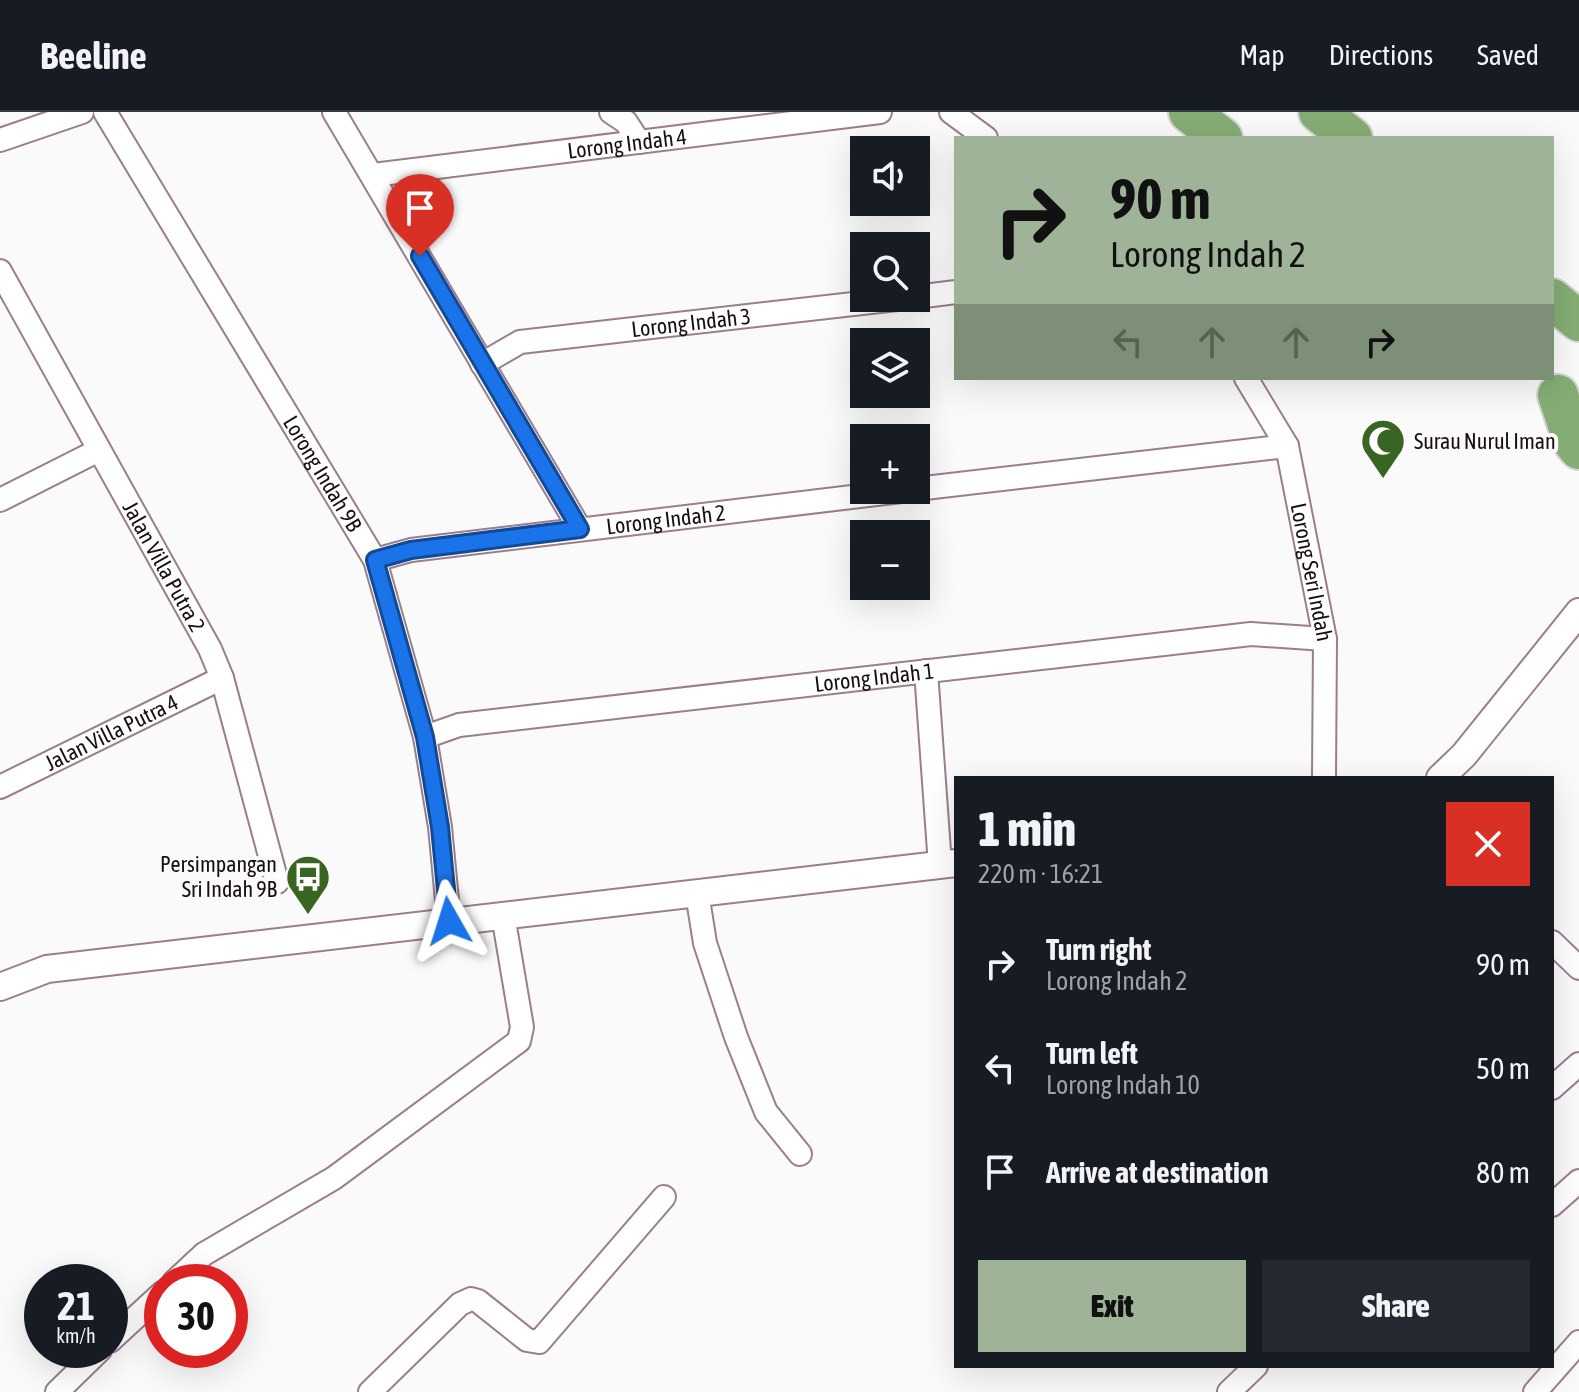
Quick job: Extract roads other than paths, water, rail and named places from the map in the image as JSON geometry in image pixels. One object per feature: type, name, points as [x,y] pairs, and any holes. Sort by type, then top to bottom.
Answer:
[{"type":"highway","points":[[1189,112],[1219,136]]},
{"type":"highway","points":[[1319,112],[1349,136]]},
{"type":"highway","points":[[1554,301],[1579,321]]},
{"type":"highway","points":[[1558,395],[1574,443],[1579,449]]},
{"type":"street","points":[[0,140],[82,112]]},
{"type":"street","name":"Lorong Indah 9B","points":[[105,112],[375,560],[425,737],[440,827],[449,921]]},
{"type":"street","points":[[334,112],[580,529]]},
{"type":"street","points":[[611,112],[626,122],[639,142]]},
{"type":"street","name":"Lorong Indah 4","points":[[373,175],[880,112]]},
{"type":"street","points":[[951,112],[983,136]]},
{"type":"street","name":"Jalan Villa Putra 2","points":[[0,271],[210,649],[222,678],[277,882]]},
{"type":"street","points":[[930,295],[954,292]]},
{"type":"street","name":"Lorong Indah 3","points":[[482,364],[520,342],[850,304]]},
{"type":"street","name":"Lorong Seri Indah","points":[[1247,380],[1287,446],[1325,639],[1324,776]]},
{"type":"street","points":[[930,487],[1287,446]]},
{"type":"street","points":[[0,500],[99,450]]},
{"type":"street","name":"Lorong Indah 2","points":[[375,560],[411,550],[850,497]]},
{"type":"street","points":[[1442,776],[1464,755],[1574,627]]},
{"type":"street","name":"Lorong Indah 1","points":[[425,737],[459,725],[1251,634],[1325,639]]},
{"type":"street","points":[[0,987],[47,969],[948,864],[926,671]]},
{"type":"street","name":"Jalan Villa Putra 4","points":[[0,787],[222,678]]},
{"type":"street","points":[[697,893],[705,943],[736,1037],[766,1112],[800,1154]]},
{"type":"street","points":[[193,1264],[204,1254],[334,1178],[514,1047],[519,1041],[522,1027],[503,915]]},
{"type":"street","points":[[1554,944],[1579,968]]},
{"type":"street","points":[[1554,1086],[1579,1064]]},
{"type":"street","points":[[1554,1203],[1579,1181]]},
{"type":"street","points":[[370,1392],[460,1304],[471,1299],[478,1301],[527,1340],[539,1342],[664,1197]]},
{"type":"street","points":[[128,1324],[144,1310]]},
{"type":"street","points":[[1535,1392],[1579,1342]]},
{"type":"street","points":[[57,1392],[82,1368]]},
{"type":"street","points":[[1229,1392],[1254,1368]]},
{"type":"place","name":"Surau Nurul Iman","points":[[1383,480]]},
{"type":"place","name":"Persimpangan Sri Indah 9B","points":[[308,916]]}]
